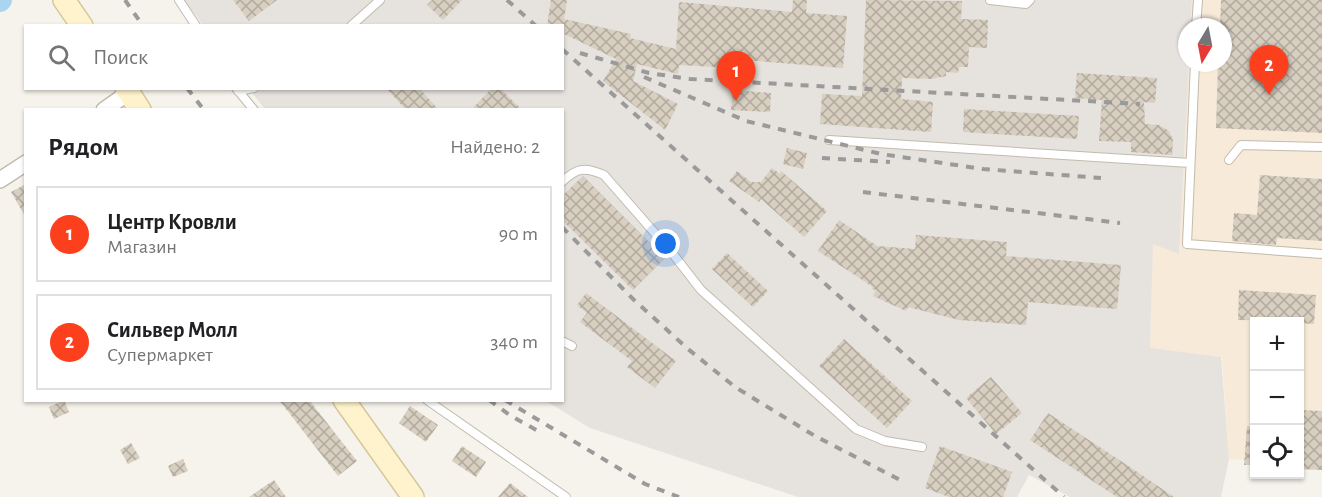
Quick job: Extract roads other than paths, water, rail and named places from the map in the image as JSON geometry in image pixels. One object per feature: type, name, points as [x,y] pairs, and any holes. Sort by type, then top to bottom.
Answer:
[{"type":"street","points":[[64,0],[81,24]]},
{"type":"street","points":[[108,108],[132,97]]},
{"type":"street","points":[[0,180],[24,164]]},
{"type":"street","points":[[345,402],[413,497]]},
{"type":"lane","points":[[180,0],[195,24]]},
{"type":"lane","points":[[353,24],[380,0]]},
{"type":"lane","points":[[990,0],[1026,4],[1030,0]]},
{"type":"lane","points":[[1197,18],[1198,0]]},
{"type":"lane","points":[[1195,72],[1187,244],[1322,254]]},
{"type":"lane","points":[[237,90],[252,108]]},
{"type":"lane","points":[[829,140],[1190,163]]},
{"type":"lane","points":[[1229,160],[1241,145],[1322,147]]},
{"type":"lane","points":[[564,181],[579,170],[590,169],[603,175],[673,254],[701,290],[856,429],[885,441],[922,447]]},
{"type":"lane","points":[[564,341],[572,346]]},
{"type":"lane","points":[[430,402],[566,497]]},
{"type":"railway","points":[[125,0],[142,24]]},
{"type":"railway","points":[[507,0],[534,24]]},
{"type":"railway","points":[[564,51],[1064,497]]},
{"type":"railway","points":[[580,53],[649,73],[690,79],[1140,104]]},
{"type":"railway","points":[[644,77],[746,121],[881,154],[983,169],[1101,178]]},
{"type":"railway","points":[[189,90],[202,108]]},
{"type":"railway","points":[[822,158],[890,162]]},
{"type":"railway","points":[[863,192],[1120,223]]},
{"type":"railway","points":[[564,229],[633,299],[688,349],[735,387],[815,436],[904,482]]},
{"type":"railway","points":[[492,402],[540,432]]},
{"type":"railway","points":[[508,402],[645,484],[679,497]]},
{"type":"place","name":"Сильвер Молл","points":[[1269,95]]},
{"type":"place","name":"Центр Кровли","points":[[736,101]]}]
